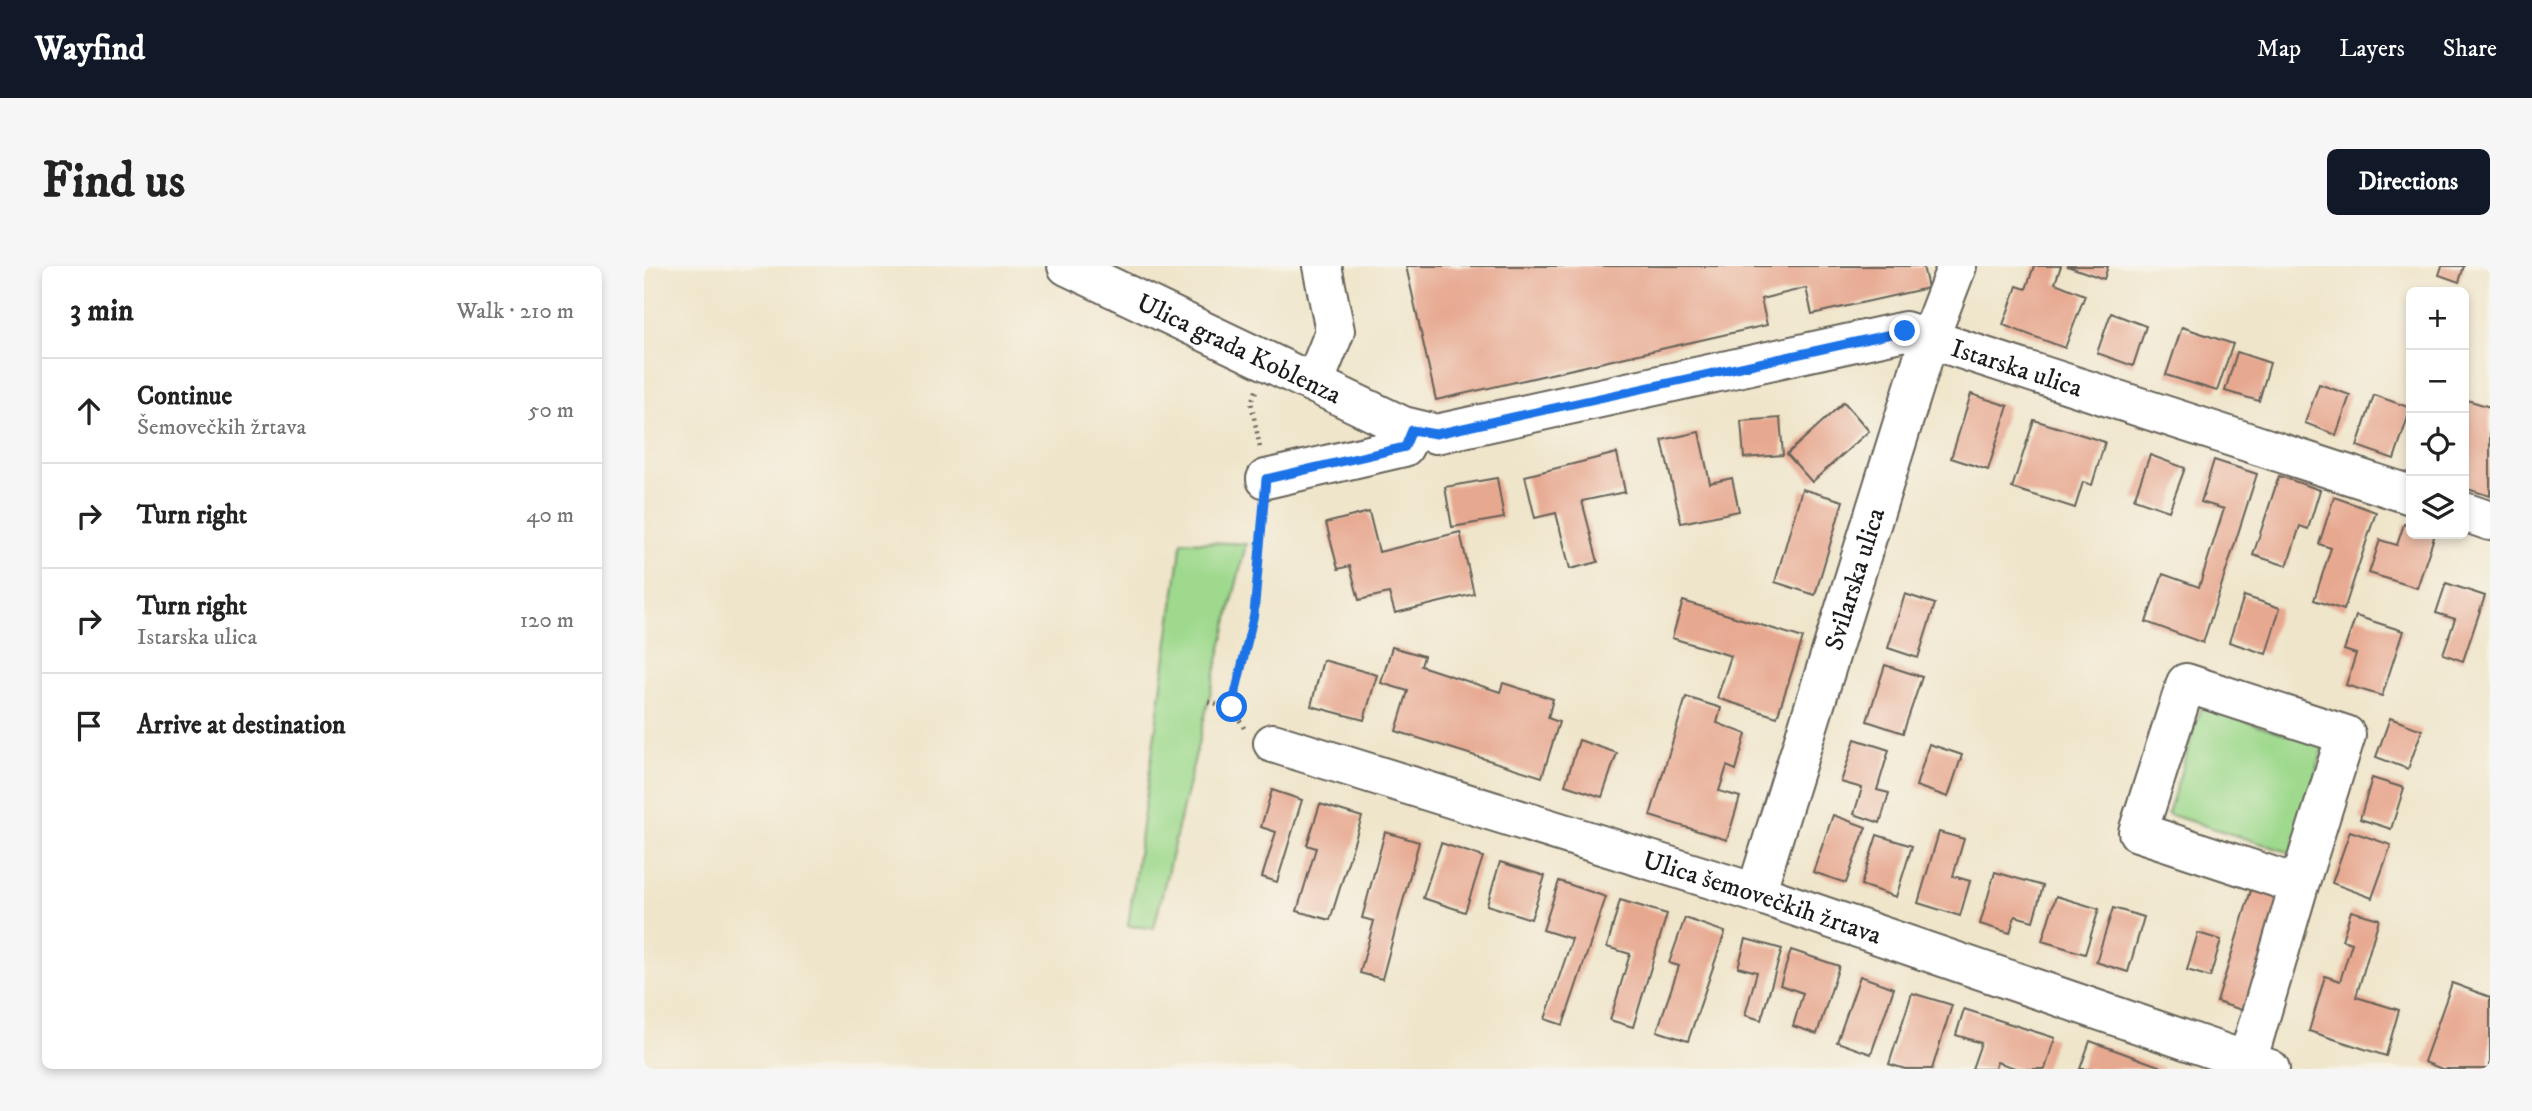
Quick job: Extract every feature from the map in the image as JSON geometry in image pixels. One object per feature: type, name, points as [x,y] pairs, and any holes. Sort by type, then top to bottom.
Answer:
[{"type":"street","name":"Ulica grada Koblenza","points":[[1067,266],[1412,430]]},
{"type":"street","points":[[1314,383],[1335,331],[1322,266]]},
{"type":"street","name":"Svilarska ulica","points":[[1756,893],[1929,339],[1958,266]]},
{"type":"street","name":"Istarska ulica","points":[[1412,430],[1436,434],[1905,331],[2406,493]]},
{"type":"street","points":[[1266,479],[1405,447],[1412,430]]},
{"type":"street","points":[[2469,514],[2490,521]]},
{"type":"street","name":"Ulica šemovečkih žrtava","points":[[1273,743],[1756,893],[2259,1065],[2299,885],[2346,735],[2186,683],[2138,832],[2299,885]]},
{"type":"path","points":[[1208,702],[1232,707],[1254,614],[1266,479],[1251,402],[1268,362]]},
{"type":"green space","points":[[1182,541],[1246,544],[1154,928],[1128,926]]},
{"type":"green space","points":[[2201,707],[2324,746],[2291,853],[2168,814]]},
{"type":"building","points":[[1406,266],[1923,266],[1928,288],[1812,314],[1806,288],[1761,299],[1767,325],[1436,400]]},
{"type":"building","points":[[2034,266],[2061,266],[2055,283],[2085,295],[2065,348],[2003,325],[2017,286],[2026,289]]},
{"type":"building","points":[[2067,266],[2108,266],[2104,279]]},
{"type":"building","points":[[2442,266],[2464,266],[2459,282],[2439,275]]},
{"type":"building","points":[[2111,313],[2146,326],[2133,366],[2097,353]]},
{"type":"building","points":[[2182,327],[2233,344],[2217,391],[2166,375]]},
{"type":"building","points":[[2237,352],[2270,363],[2259,401],[2225,391]]},
{"type":"building","points":[[2319,384],[2350,395],[2336,435],[2305,423]]},
{"type":"building","points":[[1971,394],[2008,406],[1988,470],[1951,458]]},
{"type":"building","points":[[2374,395],[2406,406],[2406,423],[2394,459],[2357,446]]},
{"type":"building","points":[[2469,401],[2490,407],[2490,496],[2469,490]]},
{"type":"building","points":[[1844,402],[1869,431],[1812,482],[1787,454]]},
{"type":"building","points":[[1780,418],[1783,455],[1744,458],[1741,421]]},
{"type":"building","points":[[2034,420],[2105,442],[2092,485],[2083,482],[2075,508],[2012,488]]},
{"type":"building","points":[[1699,432],[1710,483],[1732,478],[1739,511],[1681,523],[1662,440]]},
{"type":"building","points":[[1617,453],[1625,492],[1582,501],[1598,562],[1570,569],[1556,513],[1535,518],[1525,476]]},
{"type":"building","points":[[2150,455],[2185,468],[2169,511],[2134,499]]},
{"type":"building","points":[[2214,460],[2257,474],[2203,643],[2146,622],[2163,574],[2199,587],[2224,509],[2201,502]]},
{"type":"building","points":[[2279,476],[2320,490],[2308,529],[2300,526],[2287,566],[2253,555]]},
{"type":"building","points":[[1497,478],[1504,518],[1452,527],[1445,487]]},
{"type":"building","points":[[1802,489],[1843,501],[1815,595],[1775,582]]},
{"type":"building","points":[[2334,497],[2376,512],[2344,610],[2314,600],[2331,548],[2319,544]]},
{"type":"building","points":[[1369,512],[1379,552],[1460,532],[1474,594],[1395,613],[1389,593],[1359,600],[1350,566],[1338,569],[1326,523]]},
{"type":"building","points":[[2404,524],[2406,539],[2433,539],[2417,588],[2369,573],[2380,540],[2397,545]]},
{"type":"building","points":[[2446,583],[2485,596],[2463,661],[2443,654],[2455,619],[2436,613]]},
{"type":"building","points":[[1905,594],[1935,604],[1918,658],[1888,648]]},
{"type":"building","points":[[2244,596],[2280,608],[2266,654],[2229,642]]},
{"type":"building","points":[[1683,601],[1803,638],[1777,717],[1717,698],[1731,656],[1672,638]]},
{"type":"building","points":[[2356,616],[2403,631],[2382,696],[2346,685],[2356,654],[2344,650]]},
{"type":"building","points":[[1392,647],[1424,656],[1421,666],[1500,692],[1503,683],[1553,699],[1548,718],[1559,722],[1542,777],[1396,731],[1408,691],[1381,683]]},
{"type":"building","points":[[1323,660],[1377,675],[1364,720],[1311,706]]},
{"type":"building","points":[[1885,665],[1922,677],[1903,733],[1867,721]]},
{"type":"building","points":[[1686,697],[1721,708],[1717,723],[1746,734],[1736,770],[1727,766],[1719,791],[1740,797],[1727,840],[1650,816]]},
{"type":"building","points":[[2390,718],[2422,730],[2408,769],[2376,757]]},
{"type":"building","points":[[1855,739],[1889,750],[1877,790],[1889,793],[1880,823],[1854,814],[1862,788],[1841,782]]},
{"type":"building","points":[[1579,740],[1617,753],[1602,797],[1565,785]]},
{"type":"building","points":[[1929,744],[1962,755],[1948,797],[1916,786]]},
{"type":"building","points":[[2372,778],[2404,788],[2391,829],[2360,819]]},
{"type":"building","points":[[1272,790],[1302,800],[1277,882],[1262,877],[1276,832],[1261,827]]},
{"type":"building","points":[[1320,804],[1362,817],[1330,920],[1297,911],[1316,848],[1307,845]]},
{"type":"building","points":[[1833,815],[1866,827],[1846,883],[1813,872]]},
{"type":"building","points":[[2350,831],[2391,845],[2372,898],[2332,883]]},
{"type":"building","points":[[1385,832],[1419,842],[1382,979],[1360,973],[1374,921],[1362,918]]},
{"type":"building","points":[[1939,832],[1964,839],[1953,876],[1970,881],[1960,916],[1918,903]]},
{"type":"building","points":[[1877,835],[1912,846],[1896,897],[1861,885]]},
{"type":"building","points":[[1441,843],[1483,857],[1465,912],[1423,898]]},
{"type":"building","points":[[1500,862],[1545,876],[1531,919],[1487,905]]},
{"type":"building","points":[[1995,872],[2043,886],[2033,921],[2015,916],[2010,933],[1980,924]]},
{"type":"building","points":[[1559,881],[1606,897],[1563,1025],[1545,1019],[1572,939],[1543,930]]},
{"type":"building","points":[[2252,887],[2284,896],[2248,1012],[2217,1002]]},
{"type":"building","points":[[2056,896],[2099,909],[2085,954],[2042,941]]},
{"type":"building","points":[[1620,900],[1667,914],[1633,1027],[1610,1020],[1630,954],[1607,947]]},
{"type":"building","points":[[2113,908],[2144,917],[2128,972],[2096,962]]},
{"type":"building","points":[[2351,911],[2379,919],[2356,997],[2399,1010],[2386,1056],[2309,1031],[2325,976],[2340,981],[2352,943],[2342,940]]},
{"type":"building","points":[[1685,918],[1725,932],[1688,1041],[1657,1031],[1679,966],[1669,963]]},
{"type":"building","points":[[2198,933],[2221,940],[2210,977],[2187,970]]},
{"type":"building","points":[[1746,939],[1782,949],[1761,1020],[1745,1015],[1757,972],[1738,967]]},
{"type":"building","points":[[1791,950],[1839,966],[1817,1034],[1793,1026],[1803,993],[1780,985]]},
{"type":"building","points":[[1860,976],[1894,988],[1871,1054],[1837,1042]]},
{"type":"building","points":[[2452,983],[2490,997],[2490,1069],[2442,1069],[2424,1062]]},
{"type":"building","points":[[1912,993],[1952,1005],[1932,1069],[1905,1069],[1889,1064]]},
{"type":"building","points":[[1964,1009],[2055,1038],[2045,1069],[2018,1069],[1997,1062],[1995,1069],[1972,1069],[1981,1043],[1956,1035]]},
{"type":"building","points":[[2090,1041],[2167,1069],[2080,1069]]},
{"type":"route","points":[[1232,707],[1254,614],[1266,479],[1405,447],[1412,430],[1436,434],[1905,331]]}]
